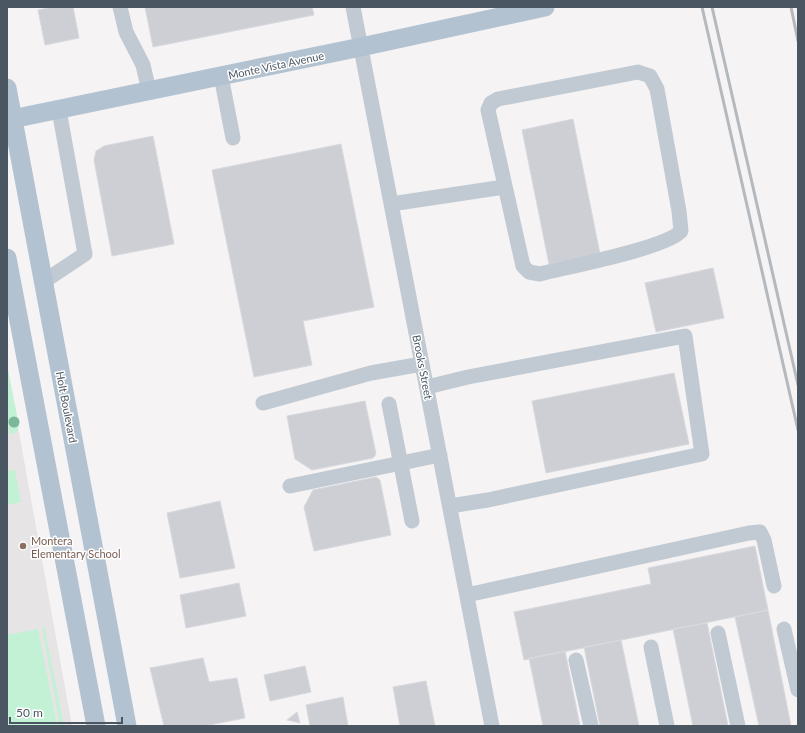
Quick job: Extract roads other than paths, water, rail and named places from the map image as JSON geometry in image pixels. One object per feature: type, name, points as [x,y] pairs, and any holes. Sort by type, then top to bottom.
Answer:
[{"type":"main road","name":"Monte Vista Avenue","points":[[10,120],[545,7]]},
{"type":"main road","name":"Holt Boulevard","points":[[7,88],[10,120],[43,282],[127,726]]},
{"type":"main road","points":[[7,258],[96,726]]},
{"type":"street","points":[[120,7],[126,32],[143,65],[149,91]]},
{"type":"street","name":"Brooks Street","points":[[353,7],[492,726]]},
{"type":"street","points":[[638,72],[650,76],[657,89],[679,211],[681,231],[678,234],[668,240],[644,248],[540,274],[534,274],[525,270],[523,266],[504,186],[488,110],[491,103],[498,99],[614,76],[638,72]]},
{"type":"street","points":[[221,76],[233,138]]},
{"type":"street","points":[[43,282],[85,254],[59,110]]},
{"type":"street","points":[[391,204],[504,186]]},
{"type":"street","points":[[427,387],[468,377],[685,336],[702,454],[488,500],[450,506]]},
{"type":"street","points":[[263,403],[371,373],[422,364]]},
{"type":"street","points":[[389,404],[412,521]]},
{"type":"street","points":[[290,486],[440,455]]},
{"type":"street","points":[[467,595],[749,533],[760,532],[764,540],[774,586]]},
{"type":"street","points":[[784,629],[798,690]]},
{"type":"street","points":[[718,633],[738,726]]},
{"type":"street","points":[[651,647],[667,726]]},
{"type":"street","points":[[576,660],[591,726]]},
{"type":"railway","points":[[702,7],[798,430]]},
{"type":"railway","points":[[712,7],[798,385]]},
{"type":"railway","points":[[791,7],[798,41]]},
{"type":"place","name":"Montera Elementary School","points":[[23,546]]}]
